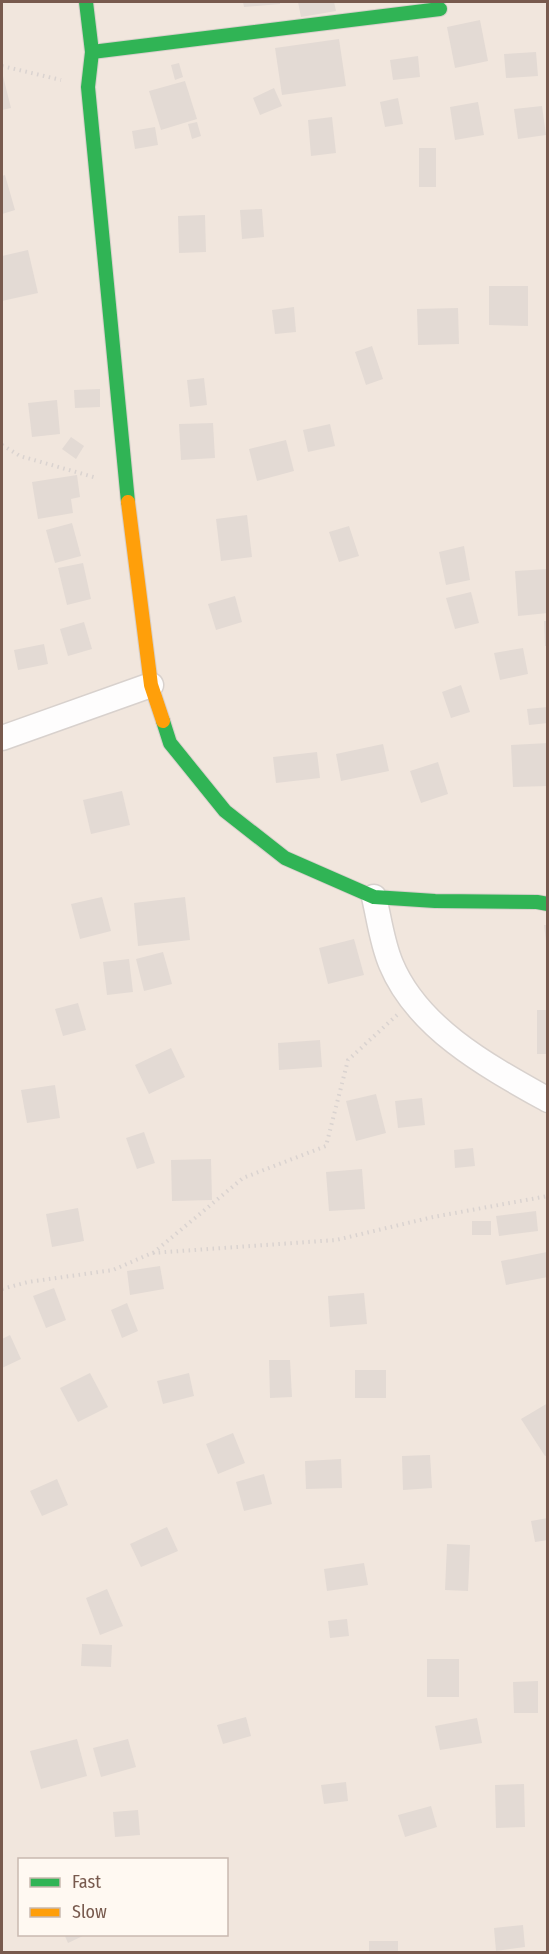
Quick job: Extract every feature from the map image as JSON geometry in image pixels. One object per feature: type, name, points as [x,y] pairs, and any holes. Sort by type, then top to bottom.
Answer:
[{"type":"street","points":[[86,2],[92,52],[88,87],[126,486],[151,685],[170,743],[225,811],[285,858],[374,897],[548,904]]},
{"type":"street","points":[[92,52],[440,9]]},
{"type":"street","points":[[2,738],[151,685]]},
{"type":"street","points":[[374,897],[390,963],[412,1002],[452,1039],[505,1076],[548,1100]]},
{"type":"path","points":[[2,66],[88,87]]},
{"type":"path","points":[[2,445],[20,456],[126,486]]},
{"type":"path","points":[[2,1289],[28,1282],[113,1270],[152,1253],[243,1178],[326,1146],[348,1060],[412,1002]]},
{"type":"path","points":[[152,1253],[336,1240],[433,1217],[548,1196]]},
{"type":"shaded area","points":[[2,2],[547,2],[547,1952],[2,1952]]},
{"type":"building","points":[[243,2],[280,2],[280,4],[244,7]]},
{"type":"building","points":[[298,2],[334,2],[336,11],[301,17]]},
{"type":"building","points":[[480,20],[488,61],[455,68],[447,27]]},
{"type":"building","points":[[339,39],[346,86],[282,95],[275,48]]},
{"type":"building","points":[[536,52],[538,76],[506,78],[504,54]]},
{"type":"building","points":[[418,56],[420,77],[393,80],[390,60]]},
{"type":"building","points":[[179,63],[183,77],[175,80],[171,65]]},
{"type":"building","points":[[2,72],[11,108],[2,110]]},
{"type":"building","points":[[185,81],[197,119],[161,130],[149,91]]},
{"type":"building","points":[[274,88],[282,106],[260,115],[253,98]]},
{"type":"building","points":[[398,98],[403,124],[385,127],[380,102]]},
{"type":"building","points":[[478,102],[484,135],[455,140],[450,107]]},
{"type":"building","points":[[542,106],[546,135],[518,139],[514,109]]},
{"type":"building","points":[[332,117],[336,153],[311,156],[308,120]]},
{"type":"building","points":[[197,122],[201,136],[192,139],[188,124]]},
{"type":"building","points":[[155,127],[158,145],[135,149],[132,131]]},
{"type":"building","points":[[419,148],[436,148],[436,187],[419,187]]},
{"type":"building","points":[[5,175],[15,210],[2,214],[2,176]]},
{"type":"building","points":[[262,209],[264,237],[242,239],[240,210]]},
{"type":"building","points":[[205,215],[206,252],[179,253],[178,216]]},
{"type":"building","points":[[28,250],[38,293],[2,301],[2,256]]},
{"type":"building","points":[[489,286],[528,286],[528,326],[489,325]]},
{"type":"building","points":[[294,307],[296,332],[275,334],[272,310]]},
{"type":"building","points":[[458,308],[459,344],[418,345],[417,309]]},
{"type":"building","points":[[372,346],[383,379],[366,385],[355,352]]},
{"type":"building","points":[[204,378],[207,405],[190,407],[187,380]]},
{"type":"building","points":[[100,389],[100,407],[75,408],[74,390]]},
{"type":"building","points":[[57,400],[60,434],[32,437],[28,403]]},
{"type":"building","points":[[213,423],[215,458],[181,460],[179,424]]},
{"type":"building","points":[[330,424],[335,446],[308,452],[303,430]]},
{"type":"building","points":[[71,437],[84,446],[76,459],[62,449]]},
{"type":"building","points":[[286,440],[294,471],[257,481],[249,449]]},
{"type":"building","points":[[77,475],[80,497],[71,499],[73,513],[38,519],[32,482]]},
{"type":"building","points":[[247,515],[252,557],[221,561],[216,519]]},
{"type":"building","points":[[72,523],[81,556],[55,563],[46,530]]},
{"type":"building","points":[[349,526],[359,556],[339,562],[329,532]]},
{"type":"building","points":[[464,546],[470,580],[446,585],[439,552]]},
{"type":"building","points":[[83,563],[91,599],[67,605],[58,568]]},
{"type":"building","points":[[548,569],[548,613],[518,616],[515,571]]},
{"type":"building","points":[[471,592],[479,623],[455,629],[446,598]]},
{"type":"building","points":[[235,596],[242,622],[216,630],[208,604]]},
{"type":"building","points":[[544,621],[548,621],[548,646],[545,646]]},
{"type":"building","points":[[84,622],[92,649],[68,656],[60,629]]},
{"type":"building","points":[[44,644],[48,664],[18,670],[14,650]]},
{"type":"building","points":[[523,648],[528,674],[500,680],[494,653]]},
{"type":"building","points":[[461,685],[470,712],[451,718],[442,692]]},
{"type":"building","points":[[548,707],[548,723],[529,725],[527,709]]},
{"type":"building","points":[[548,743],[548,786],[513,787],[511,745]]},
{"type":"building","points":[[383,744],[389,771],[341,781],[336,754]]},
{"type":"building","points":[[317,752],[320,778],[276,783],[273,757]]},
{"type":"building","points":[[438,762],[448,794],[421,803],[410,771]]},
{"type":"building","points":[[122,791],[130,825],[91,834],[83,800]]},
{"type":"building","points":[[102,897],[111,931],[80,939],[71,904]]},
{"type":"building","points":[[185,897],[190,940],[138,946],[134,903]]},
{"type":"building","points":[[544,925],[548,925],[548,941],[546,941]]},
{"type":"building","points":[[354,939],[364,975],[328,984],[319,948]]},
{"type":"building","points":[[163,952],[172,984],[144,991],[136,959]]},
{"type":"building","points":[[129,959],[133,992],[107,995],[103,962]]},
{"type":"building","points":[[78,1003],[86,1030],[63,1036],[55,1009]]},
{"type":"building","points":[[537,1010],[548,1010],[548,1054],[537,1054]]},
{"type":"building","points":[[320,1040],[322,1067],[279,1070],[278,1043]]},
{"type":"building","points":[[171,1048],[185,1077],[149,1094],[135,1065]]},
{"type":"building","points":[[55,1085],[60,1118],[27,1123],[21,1090]]},
{"type":"building","points":[[376,1094],[386,1133],[356,1141],[346,1101]]},
{"type":"building","points":[[422,1098],[425,1125],[398,1128],[395,1101]]},
{"type":"building","points":[[144,1132],[155,1163],[137,1169],[126,1138]]},
{"type":"building","points":[[473,1148],[475,1166],[455,1168],[454,1150]]},
{"type":"building","points":[[211,1159],[212,1200],[172,1201],[171,1160]]},
{"type":"building","points":[[362,1169],[365,1209],[329,1211],[326,1172]]},
{"type":"building","points":[[78,1208],[84,1241],[52,1247],[46,1214]]},
{"type":"building","points":[[536,1211],[538,1231],[499,1236],[496,1216]]},
{"type":"building","points":[[472,1221],[491,1221],[491,1235],[472,1235]]},
{"type":"building","points":[[547,1252],[548,1277],[506,1285],[501,1261]]},
{"type":"building","points":[[160,1266],[164,1289],[130,1295],[127,1271]]},
{"type":"building","points":[[54,1288],[66,1320],[46,1328],[33,1296]]},
{"type":"building","points":[[364,1293],[367,1324],[330,1327],[328,1296]]},
{"type":"building","points":[[127,1303],[138,1331],[122,1338],[111,1310]]},
{"type":"building","points":[[10,1335],[21,1359],[2,1368],[2,1339]]},
{"type":"building","points":[[269,1360],[290,1360],[292,1397],[270,1398]]},
{"type":"building","points":[[355,1370],[386,1370],[386,1398],[355,1398]]},
{"type":"building","points":[[90,1373],[108,1407],[78,1422],[60,1388]]},
{"type":"building","points":[[189,1373],[194,1396],[163,1404],[157,1381]]},
{"type":"building","points":[[548,1403],[548,1455],[545,1456],[521,1419]]},
{"type":"building","points":[[233,1433],[245,1463],[218,1474],[206,1444]]},
{"type":"building","points":[[430,1455],[432,1488],[403,1490],[402,1456]]},
{"type":"building","points":[[341,1459],[342,1488],[306,1489],[305,1461]]},
{"type":"building","points":[[264,1474],[272,1504],[244,1511],[236,1482]]},
{"type":"building","points":[[57,1479],[68,1505],[42,1516],[30,1491]]},
{"type":"building","points":[[548,1518],[548,1540],[535,1542],[531,1521]]},
{"type":"building","points":[[167,1527],[178,1551],[141,1567],[130,1544]]},
{"type":"building","points":[[447,1544],[470,1545],[468,1591],[445,1590]]},
{"type":"building","points":[[364,1563],[368,1585],[327,1591],[324,1569]]},
{"type":"building","points":[[107,1589],[123,1626],[100,1635],[86,1598]]},
{"type":"building","points":[[347,1619],[349,1636],[330,1638],[328,1621]]},
{"type":"building","points":[[82,1644],[112,1645],[111,1667],[81,1666]]},
{"type":"building","points":[[427,1659],[459,1659],[459,1697],[427,1697]]},
{"type":"building","points":[[538,1681],[538,1713],[514,1713],[513,1682]]},
{"type":"building","points":[[246,1717],[251,1736],[223,1744],[217,1725]]},
{"type":"building","points":[[477,1718],[482,1743],[440,1750],[435,1726]]},
{"type":"building","points":[[77,1739],[87,1776],[41,1789],[30,1751]]},
{"type":"building","points":[[128,1739],[136,1767],[101,1777],[93,1748]]},
{"type":"building","points":[[346,1782],[348,1801],[324,1804],[321,1785]]},
{"type":"building","points":[[524,1784],[525,1827],[496,1828],[495,1785]]},
{"type":"building","points":[[431,1806],[437,1827],[405,1837],[398,1815]]},
{"type":"building","points":[[138,1810],[140,1835],[115,1837],[113,1812]]},
{"type":"building","points":[[523,1925],[525,1947],[496,1951],[494,1928]]},
{"type":"building","points":[[65,1936],[83,1936],[68,1943]]},
{"type":"building","points":[[369,1941],[398,1941],[398,1952],[369,1952]]},
{"type":"traffic: fast","points":[[86,2],[92,52],[88,87],[128,502]]},
{"type":"traffic: fast","points":[[92,52],[440,9]]},
{"type":"traffic: fast","points":[[163,721],[170,743],[225,811],[285,858],[374,897],[548,904]]},
{"type":"traffic: slow","points":[[128,502],[151,685],[163,721]]}]
